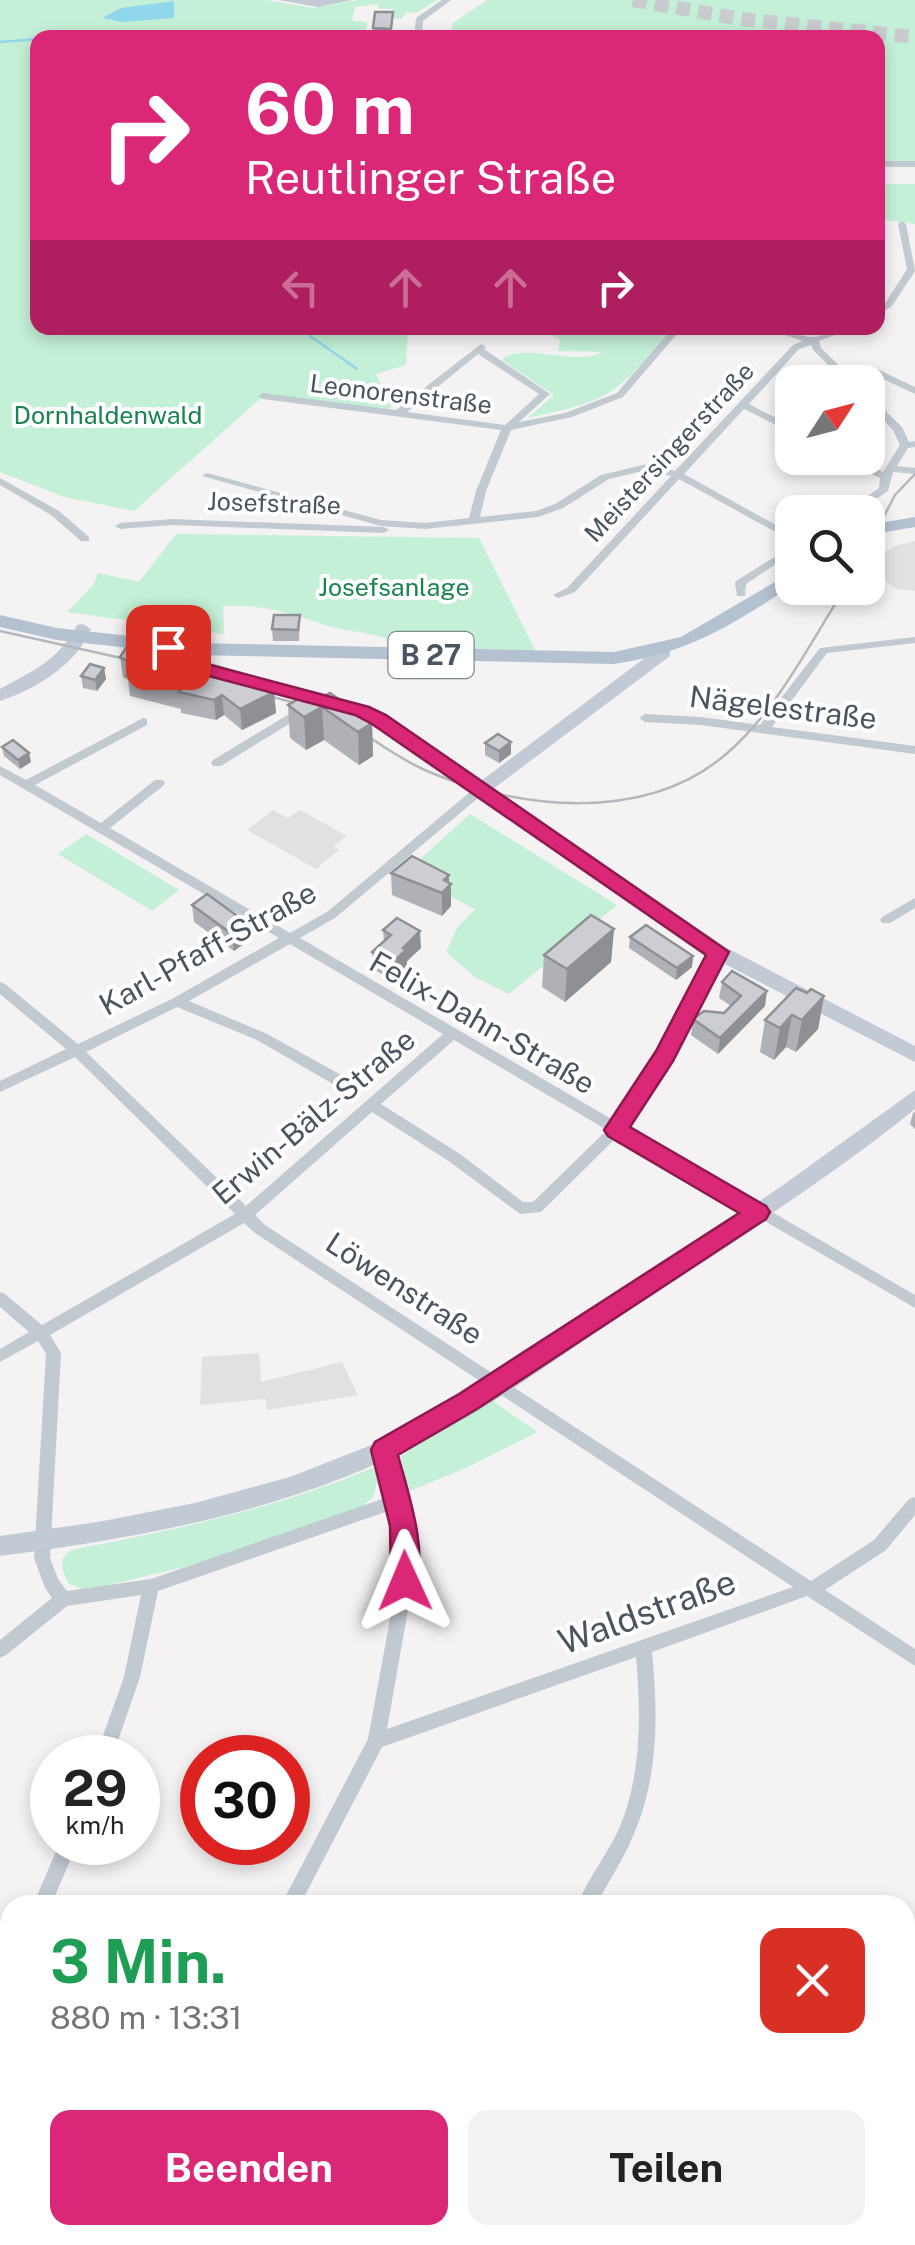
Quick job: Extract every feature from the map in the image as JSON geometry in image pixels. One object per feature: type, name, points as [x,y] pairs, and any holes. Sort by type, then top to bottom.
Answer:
[{"type":"main road","points":[[885,527],[915,522]]},
{"type":"main road","name":"B 27","points":[[620,658],[652,648],[775,575]]},
{"type":"main road","name":"B 27","points":[[0,622],[242,649],[620,658],[664,652],[710,632],[775,588]]},
{"type":"main road","name":"B 27","points":[[0,611],[129,643],[160,642],[198,660],[242,649]]},
{"type":"main road","points":[[664,652],[689,628]]},
{"type":"street","points":[[284,0],[318,4],[347,0]]},
{"type":"street","points":[[418,30],[418,20],[447,0]]},
{"type":"street","points":[[885,164],[915,164]]},
{"type":"street","points":[[885,307],[913,269],[902,224]]},
{"type":"street","name":"Leonorenstraße","points":[[263,396],[507,428],[568,415],[620,396],[672,335]]},
{"type":"street","points":[[796,335],[814,341],[816,349],[833,365]]},
{"type":"street","name":"Meistersingerstraße","points":[[558,594],[571,590],[796,347],[828,335]]},
{"type":"street","points":[[399,413],[481,349],[546,394],[507,428],[480,491],[474,520]]},
{"type":"street","points":[[885,376],[915,391]]},
{"type":"street","points":[[743,404],[775,421]]},
{"type":"street","points":[[876,495],[884,490],[889,473],[910,444],[885,416]]},
{"type":"street","points":[[207,476],[380,524],[425,526],[513,518],[548,510],[605,477],[632,468],[658,468],[680,475],[775,528]]},
{"type":"street","points":[[885,472],[915,471]]},
{"type":"street","points":[[0,482],[55,512],[85,539]]},
{"type":"street","name":"Josefstraße","points":[[120,526],[173,522],[413,532],[425,526]]},
{"type":"street","points":[[741,594],[740,583],[775,560]]},
{"type":"street","points":[[0,696],[60,660],[82,632]]},
{"type":"street","points":[[763,730],[818,654],[836,648],[915,640]]},
{"type":"street","points":[[129,643],[198,660],[379,719],[718,952],[915,1055]]},
{"type":"street","name":"Karl-Pfaff-Straße","points":[[0,1087],[178,1002],[331,915],[480,790],[664,652]]},
{"type":"street","points":[[217,764],[304,710],[315,698]]},
{"type":"street","name":"Nägelestraße","points":[[645,718],[915,750]]},
{"type":"street","points":[[25,784],[143,722]]},
{"type":"street","name":"Felix-Dahn-Straße","points":[[0,770],[915,1302]]},
{"type":"street","points":[[101,829],[159,784]]},
{"type":"street","points":[[886,920],[915,902]]},
{"type":"street","points":[[374,1106],[455,1158],[520,1208],[536,1208],[616,1130],[665,1056],[718,952]]},
{"type":"street","name":"Löwenstraße","points":[[0,987],[77,1051],[244,1216],[915,1658]]},
{"type":"street","points":[[178,1002],[262,1037],[338,1080]]},
{"type":"street","name":"Erwin-Bälz-Straße","points":[[0,1356],[244,1216],[452,1034]]},
{"type":"street","points":[[0,1546],[203,1511],[283,1489],[384,1450],[497,1383],[758,1212],[915,1098]]},
{"type":"street","points":[[0,1298],[41,1333],[54,1353],[43,1564],[64,1599]]},
{"type":"street","points":[[295,1895],[376,1740],[405,1581],[404,1526],[384,1450]]},
{"type":"street","points":[[0,1650],[64,1599],[151,1586],[396,1501]]},
{"type":"street","name":"Waldstraße","points":[[376,1740],[808,1588],[846,1570],[880,1545],[915,1504]]},
{"type":"street","points":[[111,1735],[132,1676],[151,1586]]},
{"type":"street","points":[[592,1895],[628,1829],[640,1784],[650,1708],[643,1647]]},
{"type":"street","points":[[46,1895],[59,1865]]},
{"type":"shaded area","points":[[915,541],[915,591],[897,589],[885,581],[885,552]]},
{"type":"shaded area","points":[[273,810],[288,818],[300,810],[347,836],[334,846],[339,850],[316,869],[247,830]]},
{"type":"shaded area","points":[[259,1353],[261,1382],[342,1362],[358,1395],[267,1410],[265,1399],[200,1405],[202,1357]]},
{"type":"green space","name":"Dornhaldenwald","points":[[0,0],[266,0],[313,8],[358,0],[437,0],[416,13],[407,12],[401,19],[390,18],[394,9],[379,9],[377,4],[355,7],[352,21],[367,22],[366,30],[30,30],[30,335],[408,335],[406,365],[376,374],[385,393],[397,393],[390,409],[263,396],[134,511],[64,497],[0,472]]},
{"type":"green space","points":[[487,0],[915,0],[915,162],[885,162],[885,30],[452,30],[453,23]]},
{"type":"green space","points":[[915,184],[915,224],[885,220],[885,185]]},
{"type":"green space","points":[[552,335],[665,335],[638,368],[612,391],[579,405],[528,418],[554,395],[502,360],[518,353],[580,357],[602,352],[558,351],[560,340]]},
{"type":"green space","name":"Josefsanlage","points":[[176,534],[479,538],[539,658],[396,643],[250,606],[223,606],[224,634],[67,612],[94,584],[98,573],[139,582]]},
{"type":"green space","points":[[470,814],[617,905],[509,994],[476,978],[446,952],[457,928],[475,909],[405,873]]},
{"type":"green space","points":[[86,834],[179,890],[152,911],[58,854]]},
{"type":"green space","points":[[489,1398],[537,1432],[407,1492],[401,1456]]},
{"type":"green space","points":[[373,1468],[379,1476],[373,1497],[361,1507],[220,1558],[82,1589],[68,1583],[62,1569],[63,1558],[71,1550],[224,1517],[298,1496]]},
{"type":"water","points":[[174,1],[174,18],[122,22],[102,18],[121,8]]},
{"type":"building","points":[[375,12],[393,12],[391,29],[373,28]]},
{"type":"building","points":[[274,615],[300,615],[298,630],[272,629]]},
{"type":"building","points":[[126,648],[240,676],[253,686],[262,682],[274,692],[240,709],[222,695],[214,700],[179,692],[181,689],[127,675],[135,665],[120,657]]},
{"type":"building","points":[[90,664],[104,668],[95,680],[81,676]]},
{"type":"building","points":[[309,693],[317,700],[330,693],[372,723],[358,732],[322,707],[304,717],[288,705]]},
{"type":"building","points":[[498,734],[511,742],[499,751],[485,743]]},
{"type":"building","points":[[13,740],[29,753],[18,760],[2,747]]},
{"type":"building","points":[[412,856],[449,875],[444,880],[451,884],[442,893],[391,873]]},
{"type":"building","points":[[207,894],[247,923],[232,934],[192,905]]},
{"type":"building","points":[[591,915],[614,929],[567,969],[544,955]]},
{"type":"building","points":[[397,918],[420,931],[392,963],[372,952],[391,935],[383,930]]},
{"type":"building","points":[[646,925],[693,956],[677,968],[630,937]]},
{"type":"building","points":[[732,971],[767,991],[720,1038],[693,1019],[704,1011],[724,1013],[741,996],[722,982]]},
{"type":"building","points":[[796,988],[807,993],[811,989],[824,996],[802,1020],[792,1015],[780,1028],[765,1020]]},
{"type":"waterway","points":[[0,42],[30,40]]},
{"type":"waterway","points":[[309,335],[357,369]]},
{"type":"tunnel","points":[[633,0],[741,19],[847,30]]},
{"type":"tunnel","points":[[885,34],[915,37]]},
{"type":"tram line","points":[[885,514],[895,495],[915,474]]},
{"type":"tram line","points":[[349,724],[427,771],[501,795],[580,803],[657,792],[693,777],[743,738],[791,676],[835,605]]},
{"type":"tram line","points":[[0,631],[148,664]]},
{"type":"tram line","points":[[250,691],[318,709]]},
{"type":"route","points":[[168,647],[200,668],[362,711],[379,719],[718,952],[665,1056],[616,1130],[758,1212],[468,1402],[384,1450],[404,1526],[405,1581]]}]
